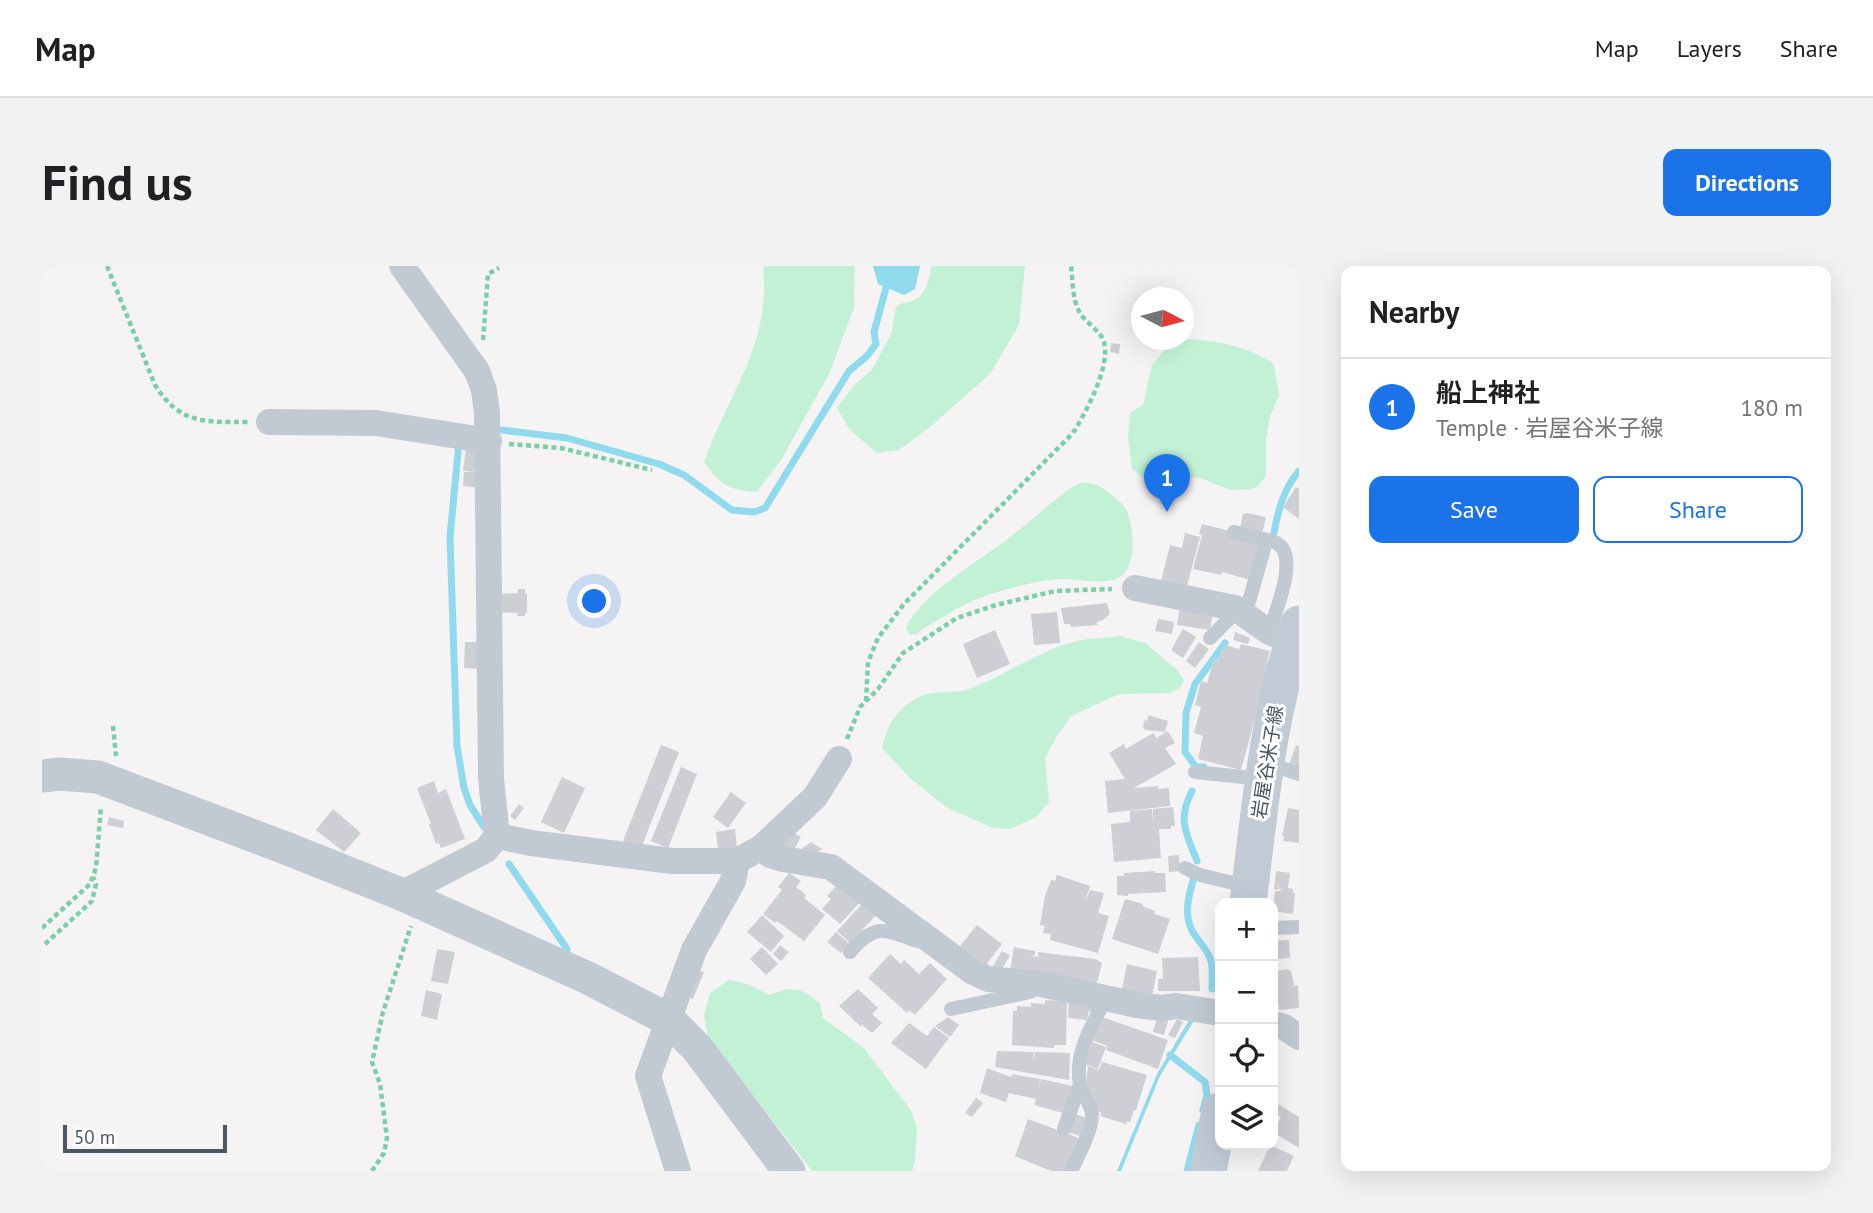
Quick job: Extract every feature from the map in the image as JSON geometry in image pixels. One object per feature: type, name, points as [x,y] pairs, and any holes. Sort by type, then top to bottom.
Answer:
[{"type":"main road","name":"岩屋谷米子線","points":[[1249,895],[1264,771],[1289,688],[1287,633]]},
{"type":"main road","points":[[1208,1171],[1215,1136]]},
{"type":"street","points":[[402,266],[479,375],[484,390],[489,441],[491,779],[497,836],[486,850],[409,897]]},
{"type":"street","points":[[269,422],[376,423],[489,441]]},
{"type":"street","points":[[1135,588],[1240,611],[1287,633]]},
{"type":"street","points":[[497,836],[531,844],[672,861],[737,861],[762,847],[815,797],[839,759]]},
{"type":"street","points":[[42,776],[59,774],[98,777],[409,897],[588,978],[669,1020],[697,1048],[789,1171]]},
{"type":"street","points":[[762,847],[770,855],[783,859],[831,867],[973,972],[988,979],[1034,983],[1138,1005],[1161,1008],[1176,1006],[1215,1012]]},
{"type":"street","points":[[678,1171],[648,1076],[694,950],[733,881],[737,861]]},
{"type":"street","points":[[1278,1025],[1299,1037]]},
{"type":"lane","points":[[1234,532],[1278,543],[1284,550],[1289,566],[1287,633]]},
{"type":"lane","points":[[1210,638],[1248,605],[1265,553],[1263,539]]},
{"type":"lane","points":[[1195,772],[1264,771],[1299,774]]},
{"type":"lane","points":[[1185,868],[1249,895]]},
{"type":"lane","points":[[1278,928],[1299,927]]},
{"type":"lane","points":[[850,951],[862,937],[877,930],[942,947]]},
{"type":"lane","points":[[951,1009],[1030,992],[1034,983]]},
{"type":"lane","points":[[1064,1129],[1080,1084],[1081,1057],[1087,1033],[1107,997]]},
{"type":"lane","points":[[1071,1171],[1093,1114],[1080,1084]]},
{"type":"path","points":[[107,266],[155,385],[171,407],[197,421],[269,422]]},
{"type":"path","points":[[866,701],[868,662],[878,638],[904,604],[1073,432],[1084,414],[1104,359],[1104,345],[1103,339],[1080,315],[1075,303],[1071,266]]},
{"type":"path","points":[[479,375],[488,274],[499,268]]},
{"type":"path","points":[[489,441],[493,444],[561,448],[652,470]]},
{"type":"path","points":[[839,759],[860,707],[878,689],[904,653],[957,618],[996,605],[1055,591],[1135,588]]},
{"type":"path","points":[[42,928],[90,884],[96,868],[101,810],[98,777]]},
{"type":"path","points":[[45,944],[92,901],[96,884],[93,876]]},
{"type":"path","points":[[372,1171],[384,1153],[387,1138],[380,1084],[372,1062],[383,1012],[404,950],[409,897]]},
{"type":"green space","points":[[763,266],[855,266],[854,308],[829,374],[781,460],[757,492],[726,485],[704,462],[754,345],[761,321],[764,295]]},
{"type":"green space","points":[[931,266],[1025,266],[1019,325],[990,374],[930,427],[899,450],[877,453],[850,430],[837,408],[854,385],[872,370],[891,334],[896,307],[921,295]]},
{"type":"green space","points":[[1194,339],[1234,346],[1274,364],[1279,396],[1270,416],[1266,439],[1266,476],[1256,488],[1228,489],[1195,477],[1153,480],[1132,469],[1128,437],[1130,413],[1143,405],[1152,365],[1164,350],[1194,350]]},
{"type":"green space","points":[[1080,483],[1102,488],[1126,509],[1133,540],[1130,562],[1121,576],[1101,582],[1053,580],[1010,588],[973,601],[917,634],[910,635],[906,628],[909,621],[933,595]]},
{"type":"green space","points":[[1120,636],[1145,643],[1177,670],[1184,680],[1180,688],[1169,693],[1119,694],[1071,716],[1045,758],[1049,802],[1036,817],[1010,829],[993,828],[946,807],[910,778],[882,748],[894,718],[905,706],[919,697],[972,688],[1068,643]]},
{"type":"green space","points":[[729,980],[747,984],[769,995],[787,989],[799,990],[809,995],[820,1003],[823,1018],[864,1048],[912,1112],[917,1129],[912,1171],[812,1171],[708,1037],[704,1015],[710,993]]},
{"type":"water","points":[[873,266],[920,266],[915,289],[904,295],[878,284]]},
{"type":"water","points":[[1191,1017],[1195,1019],[1160,1076],[1121,1171],[1117,1171],[1157,1074]]},
{"type":"building","points":[[1111,343],[1120,344],[1119,354],[1110,352]]},
{"type":"building","points":[[466,449],[482,451],[480,472],[463,471]]},
{"type":"building","points":[[464,472],[481,472],[480,488],[463,486]]},
{"type":"building","points":[[1296,487],[1299,489],[1299,519],[1283,507]]},
{"type":"building","points":[[1243,514],[1266,517],[1262,534],[1240,529]]},
{"type":"building","points":[[1202,524],[1260,543],[1250,580],[1222,572],[1221,575],[1193,569],[1202,535],[1199,534]]},
{"type":"building","points":[[1185,533],[1200,537],[1187,586],[1161,581],[1170,545],[1182,548]]},
{"type":"building","points":[[518,589],[525,589],[527,593],[525,616],[494,612],[495,594],[518,593]]},
{"type":"building","points":[[1107,603],[1110,614],[1097,622],[1097,625],[1071,627],[1070,624],[1064,624],[1061,608]]},
{"type":"building","points":[[1180,606],[1213,611],[1210,630],[1177,625]]},
{"type":"building","points":[[1057,612],[1060,643],[1034,645],[1031,614]]},
{"type":"building","points":[[1158,619],[1174,622],[1172,634],[1155,631]]},
{"type":"building","points":[[1183,629],[1196,637],[1183,658],[1171,650]]},
{"type":"building","points":[[995,630],[1010,664],[977,678],[963,644]]},
{"type":"building","points":[[1235,632],[1250,638],[1248,644],[1233,640]]},
{"type":"building","points":[[465,642],[482,642],[482,669],[464,668]]},
{"type":"building","points":[[1199,642],[1209,649],[1195,668],[1186,661]]},
{"type":"building","points":[[1241,644],[1270,651],[1267,662],[1270,663],[1241,770],[1198,759],[1203,736],[1194,733],[1201,707],[1195,705],[1201,681],[1207,683],[1214,659],[1218,660],[1225,645],[1239,649]]},
{"type":"building","points":[[1148,715],[1168,721],[1165,732],[1145,730],[1144,721],[1148,719]]},
{"type":"building","points":[[1168,731],[1175,743],[1165,748],[1176,764],[1134,788],[1169,788],[1170,806],[1108,813],[1105,781],[1125,779],[1109,753],[1124,744],[1126,749],[1153,733],[1156,738]]},
{"type":"building","points":[[661,745],[679,752],[641,848],[623,841]]},
{"type":"building","points":[[1296,745],[1299,746],[1299,769],[1289,765]]},
{"type":"building","points":[[681,767],[697,774],[668,848],[651,841]]},
{"type":"building","points":[[562,777],[585,788],[564,833],[541,822]]},
{"type":"building","points":[[434,781],[438,793],[446,789],[465,839],[441,848],[439,843],[436,844],[417,788]]},
{"type":"building","points":[[731,792],[746,803],[728,828],[713,817]]},
{"type":"building","points":[[519,804],[524,808],[515,820],[510,816]]},
{"type":"building","points":[[1173,807],[1175,826],[1171,826],[1171,829],[1159,829],[1161,858],[1114,862],[1111,824],[1130,822],[1130,811],[1152,809],[1153,821],[1153,809]]},
{"type":"building","points":[[1288,808],[1299,810],[1299,843],[1283,841]]},
{"type":"building","points":[[333,809],[361,833],[344,852],[316,830]]},
{"type":"building","points":[[109,817],[124,821],[123,828],[107,825]]},
{"type":"building","points":[[735,829],[737,848],[718,850],[716,832]]},
{"type":"building","points":[[788,830],[801,837],[793,852],[780,844]]},
{"type":"building","points":[[811,842],[822,849],[808,858],[797,852]]},
{"type":"building","points":[[1179,855],[1180,871],[1169,872],[1168,856]]},
{"type":"building","points":[[1155,871],[1165,873],[1166,892],[1117,895],[1117,876]]},
{"type":"building","points":[[1276,871],[1290,873],[1288,888],[1295,893],[1293,914],[1278,912],[1275,891],[1284,891],[1279,890],[1279,882],[1278,890],[1274,889]]},
{"type":"building","points":[[789,873],[801,881],[796,887],[806,895],[804,898],[825,915],[804,941],[763,914],[782,890],[778,887]]},
{"type":"building","points":[[1057,875],[1090,886],[1085,902],[1090,890],[1104,893],[1098,913],[1109,916],[1098,953],[1050,940],[1051,934],[1043,933],[1045,926],[1040,925],[1045,896],[1051,880],[1055,881]]},
{"type":"building","points":[[841,880],[862,900],[840,924],[822,909],[831,899],[827,896]]},
{"type":"building","points":[[1125,899],[1143,904],[1142,906],[1155,911],[1154,914],[1170,919],[1158,954],[1112,939]]},
{"type":"building","points":[[864,902],[877,914],[850,943],[837,931]]},
{"type":"building","points":[[762,915],[784,936],[771,952],[747,932]]},
{"type":"building","points":[[977,925],[1002,944],[985,966],[960,946]]},
{"type":"building","points":[[836,932],[849,944],[841,953],[827,942]]},
{"type":"building","points":[[1289,940],[1290,958],[1278,959],[1278,941]]},
{"type":"building","points":[[780,945],[789,952],[781,961],[773,954]]},
{"type":"building","points":[[762,947],[778,964],[766,975],[750,959]]},
{"type":"building","points":[[1014,947],[1035,951],[1035,955],[1030,956],[1040,957],[1038,952],[1095,959],[1102,963],[1096,987],[1010,972]]},
{"type":"building","points":[[437,949],[455,952],[448,984],[431,981]]},
{"type":"building","points":[[1002,951],[1010,955],[1001,971],[993,966]]},
{"type":"building","points":[[890,954],[901,964],[904,960],[919,974],[930,963],[947,979],[915,1015],[909,1010],[907,1013],[868,978]]},
{"type":"building","points":[[1198,957],[1200,991],[1158,991],[1158,979],[1163,979],[1162,958]]},
{"type":"building","points":[[1127,964],[1157,971],[1151,1001],[1121,994]]},
{"type":"building","points":[[694,968],[704,972],[693,999],[685,996]]},
{"type":"building","points":[[1278,971],[1291,971],[1294,985],[1291,987],[1298,985],[1299,1008],[1279,1010]]},
{"type":"building","points":[[858,989],[878,1008],[872,1014],[882,1023],[872,1033],[860,1026],[839,1006]]},
{"type":"building","points":[[426,990],[442,994],[437,1020],[421,1016]]},
{"type":"building","points":[[1069,995],[1099,1000],[1092,1013],[1089,1011],[1087,1020],[1068,1018]]},
{"type":"building","points":[[1067,998],[1066,1045],[1054,1045],[1054,1048],[1012,1045],[1013,1011],[1017,1011],[1017,1006],[1031,1007],[1031,1003],[1045,1004],[1045,1000],[1059,1001]]},
{"type":"building","points":[[1158,1015],[1169,1018],[1164,1035],[1153,1032]]},
{"type":"building","points":[[948,1017],[959,1025],[950,1037],[935,1026]]},
{"type":"building","points":[[1102,1017],[1168,1040],[1158,1069],[1106,1050],[1107,1046],[1092,1040]]},
{"type":"building","points":[[1177,1019],[1183,1022],[1175,1038],[1168,1035]]},
{"type":"building","points":[[909,1023],[927,1036],[934,1027],[949,1038],[926,1069],[891,1043]]},
{"type":"building","points":[[1092,1042],[1106,1047],[1098,1069],[1085,1064]]},
{"type":"building","points":[[997,1051],[1034,1052],[1033,1062],[1035,1052],[1070,1053],[1069,1080],[995,1067]]},
{"type":"building","points":[[1102,1062],[1147,1075],[1136,1110],[1126,1124],[1100,1116],[1101,1112],[1096,1110],[1086,1083],[1088,1066],[1099,1070]]},
{"type":"building","points":[[987,1068],[1011,1077],[1012,1074],[1040,1079],[1039,1088],[1041,1079],[1072,1086],[1063,1113],[1034,1105],[1036,1099],[1009,1093],[1006,1102],[980,1093]]},
{"type":"building","points":[[976,1098],[983,1103],[972,1117],[965,1113]]},
{"type":"building","points":[[1278,1104],[1299,1117],[1299,1148],[1278,1135],[1281,1117],[1278,1115]]},
{"type":"building","points":[[1075,1114],[1086,1118],[1080,1136],[1067,1132]]},
{"type":"building","points":[[1028,1119],[1079,1138],[1066,1171],[1051,1171],[1015,1156]]},
{"type":"building","points":[[1278,1149],[1294,1156],[1287,1171],[1258,1171],[1268,1150]]},
{"type":"waterway","points":[[501,430],[567,438],[659,464],[684,475],[732,510],[754,512],[765,508],[849,371],[867,356],[876,344],[874,332],[892,266]]},
{"type":"waterway","points":[[459,442],[450,537],[457,746],[464,788],[470,805],[484,827]]},
{"type":"waterway","points":[[1274,532],[1282,500],[1299,471]]},
{"type":"waterway","points":[[1204,767],[1196,767],[1185,752],[1186,713],[1195,684],[1225,643]]},
{"type":"waterway","points":[[1192,791],[1184,819],[1197,861]]},
{"type":"waterway","points":[[509,864],[567,949]]},
{"type":"waterway","points":[[1194,877],[1188,900],[1189,923],[1211,961],[1212,989]]},
{"type":"waterway","points":[[1170,1055],[1205,1082],[1207,1095],[1203,1110]]},
{"type":"waterway","points":[[1187,1171],[1199,1125]]},
{"type":"place","name":"船上神社","points":[[1167,512]]}]
